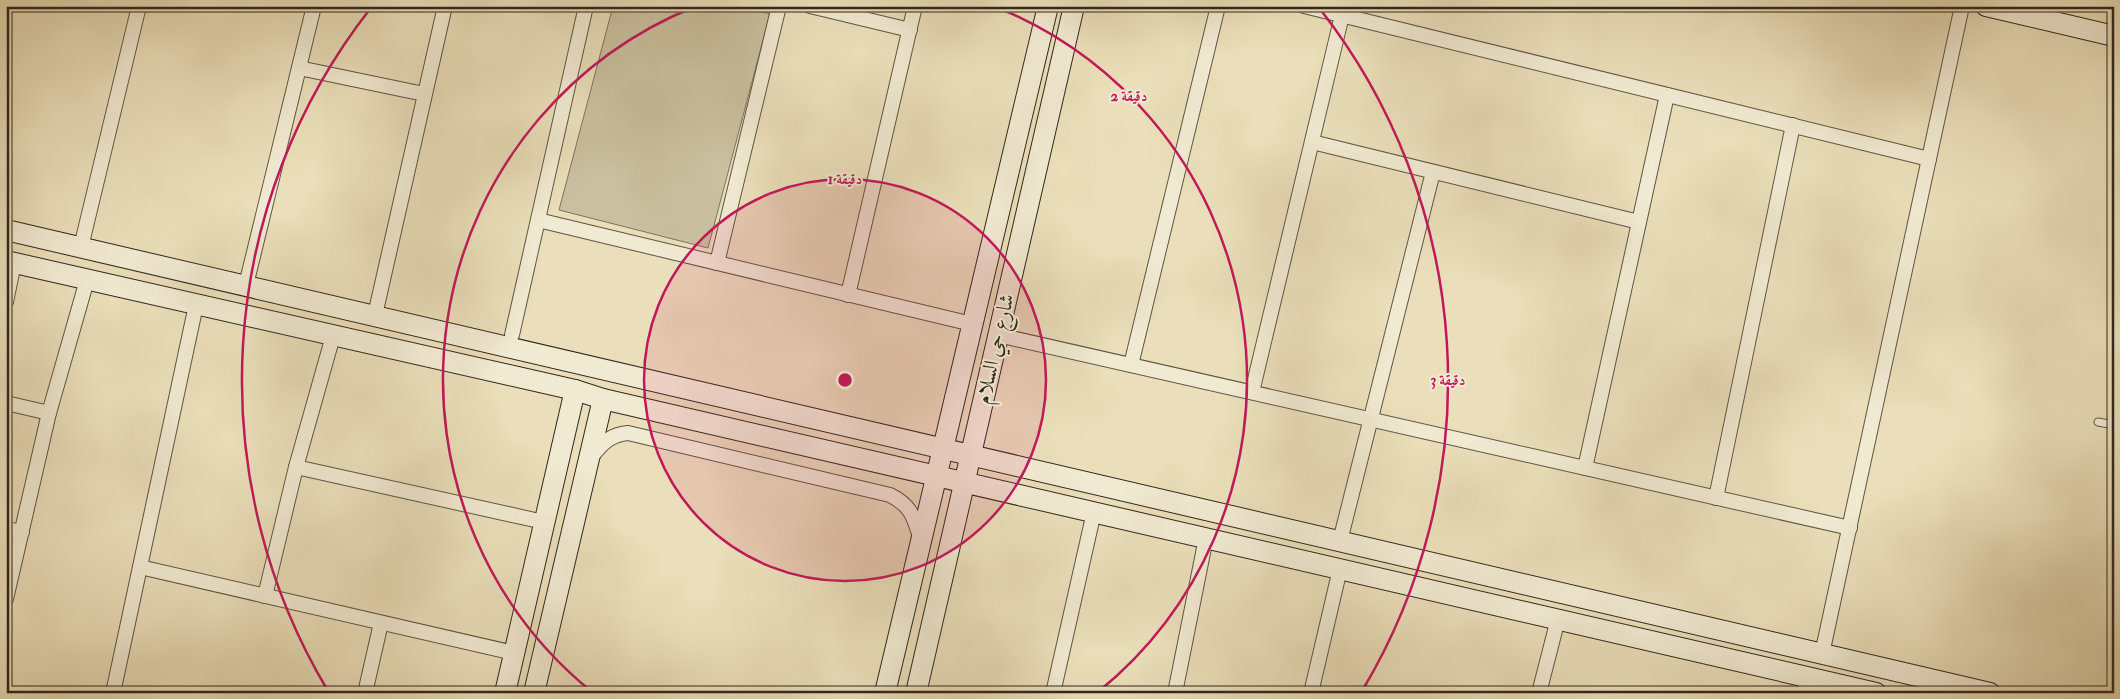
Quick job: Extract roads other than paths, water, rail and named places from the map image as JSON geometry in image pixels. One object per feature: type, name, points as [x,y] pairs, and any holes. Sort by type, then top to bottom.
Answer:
[{"type":"street","points":[[81,247],[140,6]]},
{"type":"street","points":[[246,285],[314,6]]},
{"type":"street","points":[[374,315],[444,6]]},
{"type":"street","points":[[512,335],[586,6]]},
{"type":"street","points":[[717,263],[779,6]]},
{"type":"street","points":[[810,6],[910,30]]},
{"type":"street","points":[[848,294],[915,6]]},
{"type":"street","points":[[885,693],[1048,6]]},
{"type":"street","name":"شارع حي السلام","points":[[916,693],[1074,6]]},
{"type":"street","points":[[1131,365],[1218,6]]},
{"type":"street","points":[[1304,6],[1343,11],[1667,95],[1929,159]]},
{"type":"street","points":[[1822,654],[1962,6]]},
{"type":"street","points":[[1986,6],[2114,36]]},
{"type":"street","points":[[1252,392],[1343,11]]},
{"type":"street","points":[[299,68],[424,94]]},
{"type":"street","points":[[1585,468],[1667,95]]},
{"type":"street","points":[[1716,498],[1793,125]]},
{"type":"street","points":[[1312,142],[1639,222]]},
{"type":"street","points":[[1340,541],[1433,172]]},
{"type":"street","points":[[538,220],[972,324]]},
{"type":"street","points":[[6,230],[1990,693]]},
{"type":"street","points":[[6,302],[10,262],[575,390],[603,399],[1665,644],[1806,685],[1876,693]]},
{"type":"street","points":[[6,599],[49,413],[87,280]]},
{"type":"street","points":[[113,693],[196,305]]},
{"type":"street","points":[[998,335],[1850,528]]},
{"type":"street","points":[[265,596],[296,467],[333,336]]},
{"type":"street","points":[[505,693],[575,390]]},
{"type":"street","points":[[955,397],[967,405],[982,405]]},
{"type":"street","points":[[534,693],[603,399]]},
{"type":"street","points":[[6,403],[49,413]]},
{"type":"street","points":[[589,459],[601,444],[615,434],[628,433],[880,492],[903,501],[910,510],[921,541]]},
{"type":"street","points":[[908,468],[913,468],[922,462],[924,451],[918,442]]},
{"type":"street","points":[[987,487],[982,484],[978,474],[981,464],[990,459]]},
{"type":"street","points":[[296,467],[544,522]]},
{"type":"street","points":[[1053,693],[1094,512]]},
{"type":"street","points":[[6,529],[22,532]]},
{"type":"street","points":[[1175,693],[1206,538]]},
{"type":"street","points":[[140,567],[381,624],[514,653]]},
{"type":"street","points":[[1311,693],[1340,569]]},
{"type":"street","points":[[528,593],[533,601],[541,605],[550,603],[556,596]]},
{"type":"street","points":[[521,623],[530,618],[540,620],[547,628],[548,633]]},
{"type":"street","points":[[1539,693],[1558,619]]},
{"type":"street","points":[[1665,644],[1674,640],[1678,632],[1678,627],[1673,619]]},
{"type":"street","points":[[365,693],[381,624]]},
{"type":"street","points":[[1689,650],[1683,641],[1685,632],[1692,626],[1697,625]]},
{"type":"lane","points":[[2098,422],[2114,425]]}]
